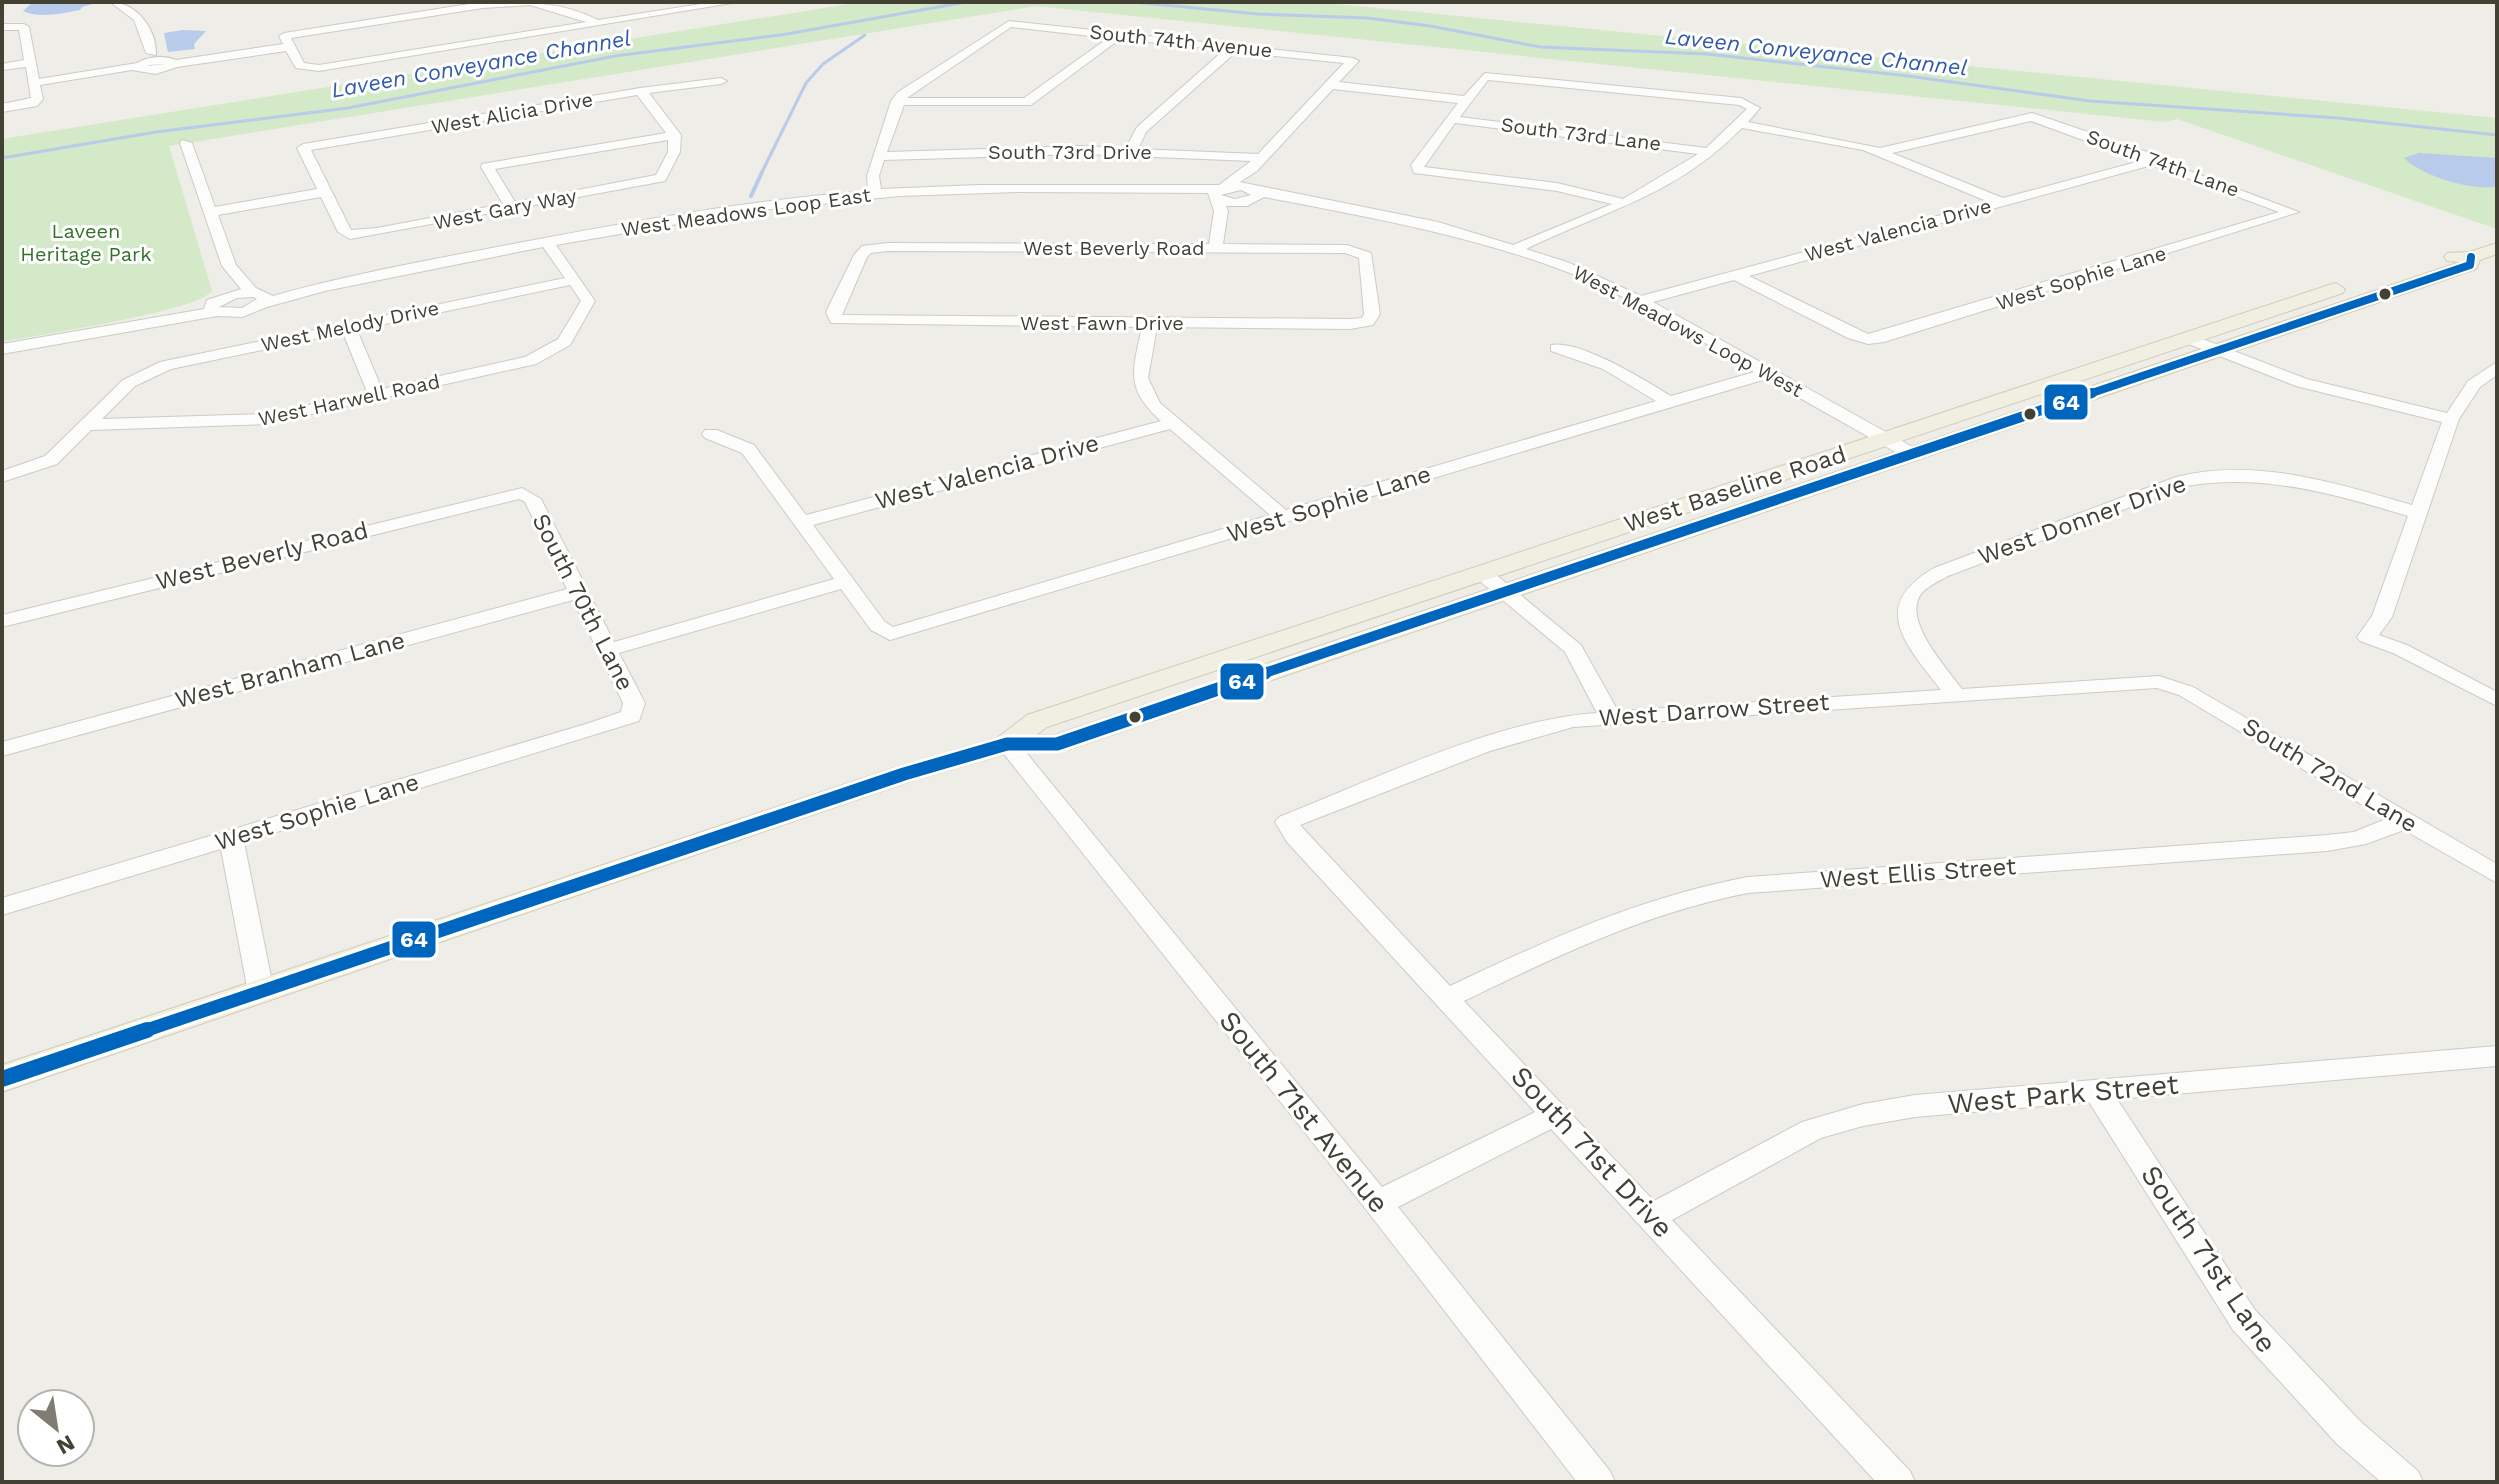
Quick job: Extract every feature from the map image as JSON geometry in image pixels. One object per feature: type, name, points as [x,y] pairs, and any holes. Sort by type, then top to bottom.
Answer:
[{"type":"main road","name":"West Baseline Road","points":[[2422,261],[2471,257],[2497,248]]},
{"type":"main road","name":"West Baseline Road","points":[[2,1079],[904,774],[1007,744],[1057,744],[2470,265],[2471,257]]},
{"type":"main road","points":[[2471,257],[2497,266]]},
{"type":"main road","name":"West Baseline Road","points":[[1007,744],[1037,721],[2349,285]]},
{"type":"street","points":[[115,2],[139,18],[152,53],[171,62]]},
{"type":"street","points":[[597,24],[580,15],[535,3],[483,5],[284,36],[300,66],[319,68],[597,24],[733,2]]},
{"type":"street","name":"South 74th Avenue","points":[[897,101],[928,74],[1009,24],[1236,46],[1353,61],[1332,85]]},
{"type":"street","points":[[2,27],[24,27],[37,99],[33,103],[2,108]]},
{"type":"street","points":[[875,194],[873,176],[897,101],[1027,102],[1120,34]]},
{"type":"street","points":[[1131,151],[1141,130],[1236,46]]},
{"type":"street","points":[[34,83],[288,47]]},
{"type":"street","points":[[142,67],[152,53]]},
{"type":"street","points":[[2,67],[30,63]]},
{"type":"street","points":[[1516,249],[1624,203],[1676,176],[1711,152],[1754,108],[1752,104],[1485,76],[1417,165],[1419,170],[1557,187],[1624,203]]},
{"type":"street","name":"West Alicia Drive","points":[[324,192],[303,148],[640,91],[721,81]]},
{"type":"street","points":[[1220,223],[1218,193],[1252,168],[1332,85],[1466,100]]},
{"type":"street","points":[[512,207],[487,167],[675,135],[671,126],[640,91]]},
{"type":"street","name":"South 74th Lane","points":[[1879,152],[2032,117],[2157,160],[2292,212]]},
{"type":"street","name":"South 73rd Lane","points":[[1450,119],[1711,152]]},
{"type":"street","points":[[1740,124],[1845,142],[1879,152],[2002,202]]},
{"type":"street","name":"West Gary Way","points":[[324,192],[350,235],[431,233],[512,207],[660,178],[673,159],[675,135]]},
{"type":"street","points":[[2,349],[215,305],[239,312],[257,296],[229,266],[186,143]]},
{"type":"street","name":"South 73rd Drive","points":[[879,156],[1019,150],[1131,151],[1262,158]]},
{"type":"street","name":"West Valencia Drive","points":[[1640,301],[2157,160]]},
{"type":"street","points":[[1215,249],[1215,234],[1220,223],[1252,195],[1252,168]]},
{"type":"street","name":"West Meadows Loop East","points":[[257,296],[696,215],[875,194],[1036,187],[1218,193]]},
{"type":"street","points":[[209,212],[324,192]]},
{"type":"street","name":"West Meadows Loop West","points":[[1218,193],[1312,202],[1412,220],[1562,265],[1640,301],[1912,454]]},
{"type":"street","name":"West Sophie Lane","points":[[1734,274],[1853,335],[1868,339],[1914,328],[2292,212]]},
{"type":"street","points":[[431,233],[446,261]]},
{"type":"street","points":[[547,242],[575,280]]},
{"type":"street","name":"West Beverly Road","points":[[836,320],[834,312],[867,249],[1215,249],[1361,252],[1366,256],[1372,314],[1368,322]]},
{"type":"street","points":[[215,305],[226,291],[229,266]]},
{"type":"street","name":"West Melody Drive","points":[[2,477],[35,467],[64,450],[129,383],[166,365],[575,280]]},
{"type":"street","name":"West Harwell Road","points":[[88,425],[267,419],[530,361],[557,348],[568,337],[588,301],[575,280]]},
{"type":"street","name":"West Fawn Drive","points":[[836,320],[1368,322]]},
{"type":"street","points":[[1150,323],[1140,378],[1153,405],[1284,518]]},
{"type":"street","points":[[348,327],[377,395]]},
{"type":"street","points":[[2187,338],[2302,383],[2451,419]]},
{"type":"street","points":[[1557,348],[1609,366],[1669,402]]},
{"type":"street","points":[[2497,367],[2474,384],[2451,419],[2382,617],[2367,637],[2400,649],[2497,700]]},
{"type":"street","name":"West Sophie Lane","points":[[846,582],[878,626],[890,634],[1768,373]]},
{"type":"street","name":"West Valencia Drive","points":[[802,522],[1172,423]]},
{"type":"street","points":[[608,650],[846,582],[748,449],[711,434]]},
{"type":"street","name":"West Donner Drive","points":[[1955,694],[1917,640],[1907,611],[1907,601],[1913,593],[1923,582],[1941,572],[2173,484],[2211,475],[2239,473],[2282,478],[2418,513]]},
{"type":"street","name":"West Beverly Road","points":[[2,621],[522,493]]},
{"type":"street","name":"South 70th Lane","points":[[522,493],[532,499],[634,703],[631,716]]},
{"type":"street","points":[[1482,573],[1574,649],[1610,716]]},
{"type":"street","name":"West Branham Lane","points":[[2,749],[579,592]]},
{"type":"street","name":"West Darrow Street","points":[[1287,822],[1515,734],[1572,721],[1610,716],[2159,682]]},
{"type":"street","name":"South 72nd Lane","points":[[2159,682],[2186,691],[2217,708],[2497,875]]},
{"type":"street","name":"West Sophie Lane","points":[[2,907],[631,716]]},
{"type":"street","name":"South 71st Avenue","points":[[1007,744],[1378,1203],[1598,1482]]},
{"type":"street","name":"West Ellis Street","points":[[1447,998],[1618,918],[1710,891],[1748,885],[2327,843],[2358,839],[2406,820]]},
{"type":"street","name":"South 71st Drive","points":[[1287,822],[1295,837],[1898,1482]]},
{"type":"street","points":[[231,838],[261,992]]},
{"type":"street","name":"West Park Street","points":[[1652,1217],[1812,1130],[1863,1115],[1915,1106],[2497,1056]]},
{"type":"street","name":"South 71st Lane","points":[[2097,1091],[2244,1320],[2349,1433],[2406,1482]]},
{"type":"street","points":[[1378,1203],[1555,1114]]},
{"type":"green space","name":"Laveen Heritage Park","points":[[862,2],[1316,2],[2497,118],[2497,229],[2177,119],[2165,122],[1036,6],[169,146],[212,291],[200,299],[147,315],[2,342],[2,139]]},
{"type":"water","points":[[33,2],[96,3],[80,10],[51,15],[23,11]]},
{"type":"water","points":[[206,31],[194,44],[195,49],[168,52],[164,33]]},
{"type":"water","points":[[2419,153],[2497,158],[2497,187],[2448,181],[2423,171],[2404,158]]},
{"type":"waterway","name":"Laveen Conveyance Channel","points":[[2,158],[156,132],[348,108],[615,56],[787,34],[966,2]]},
{"type":"waterway","name":"Laveen Conveyance Channel","points":[[1133,2],[1258,14],[1368,18],[1430,26],[1540,47],[1707,54],[1908,76],[2090,101],[2338,118],[2497,135]]},
{"type":"waterway","points":[[761,174],[806,83],[823,64],[865,35]]},
{"type":"waterway","points":[[751,196],[762,172]]},
{"type":"transit line","name":"64","points":[[2,1079],[904,774],[1007,744],[1057,744],[2470,265],[2471,257]]}]
